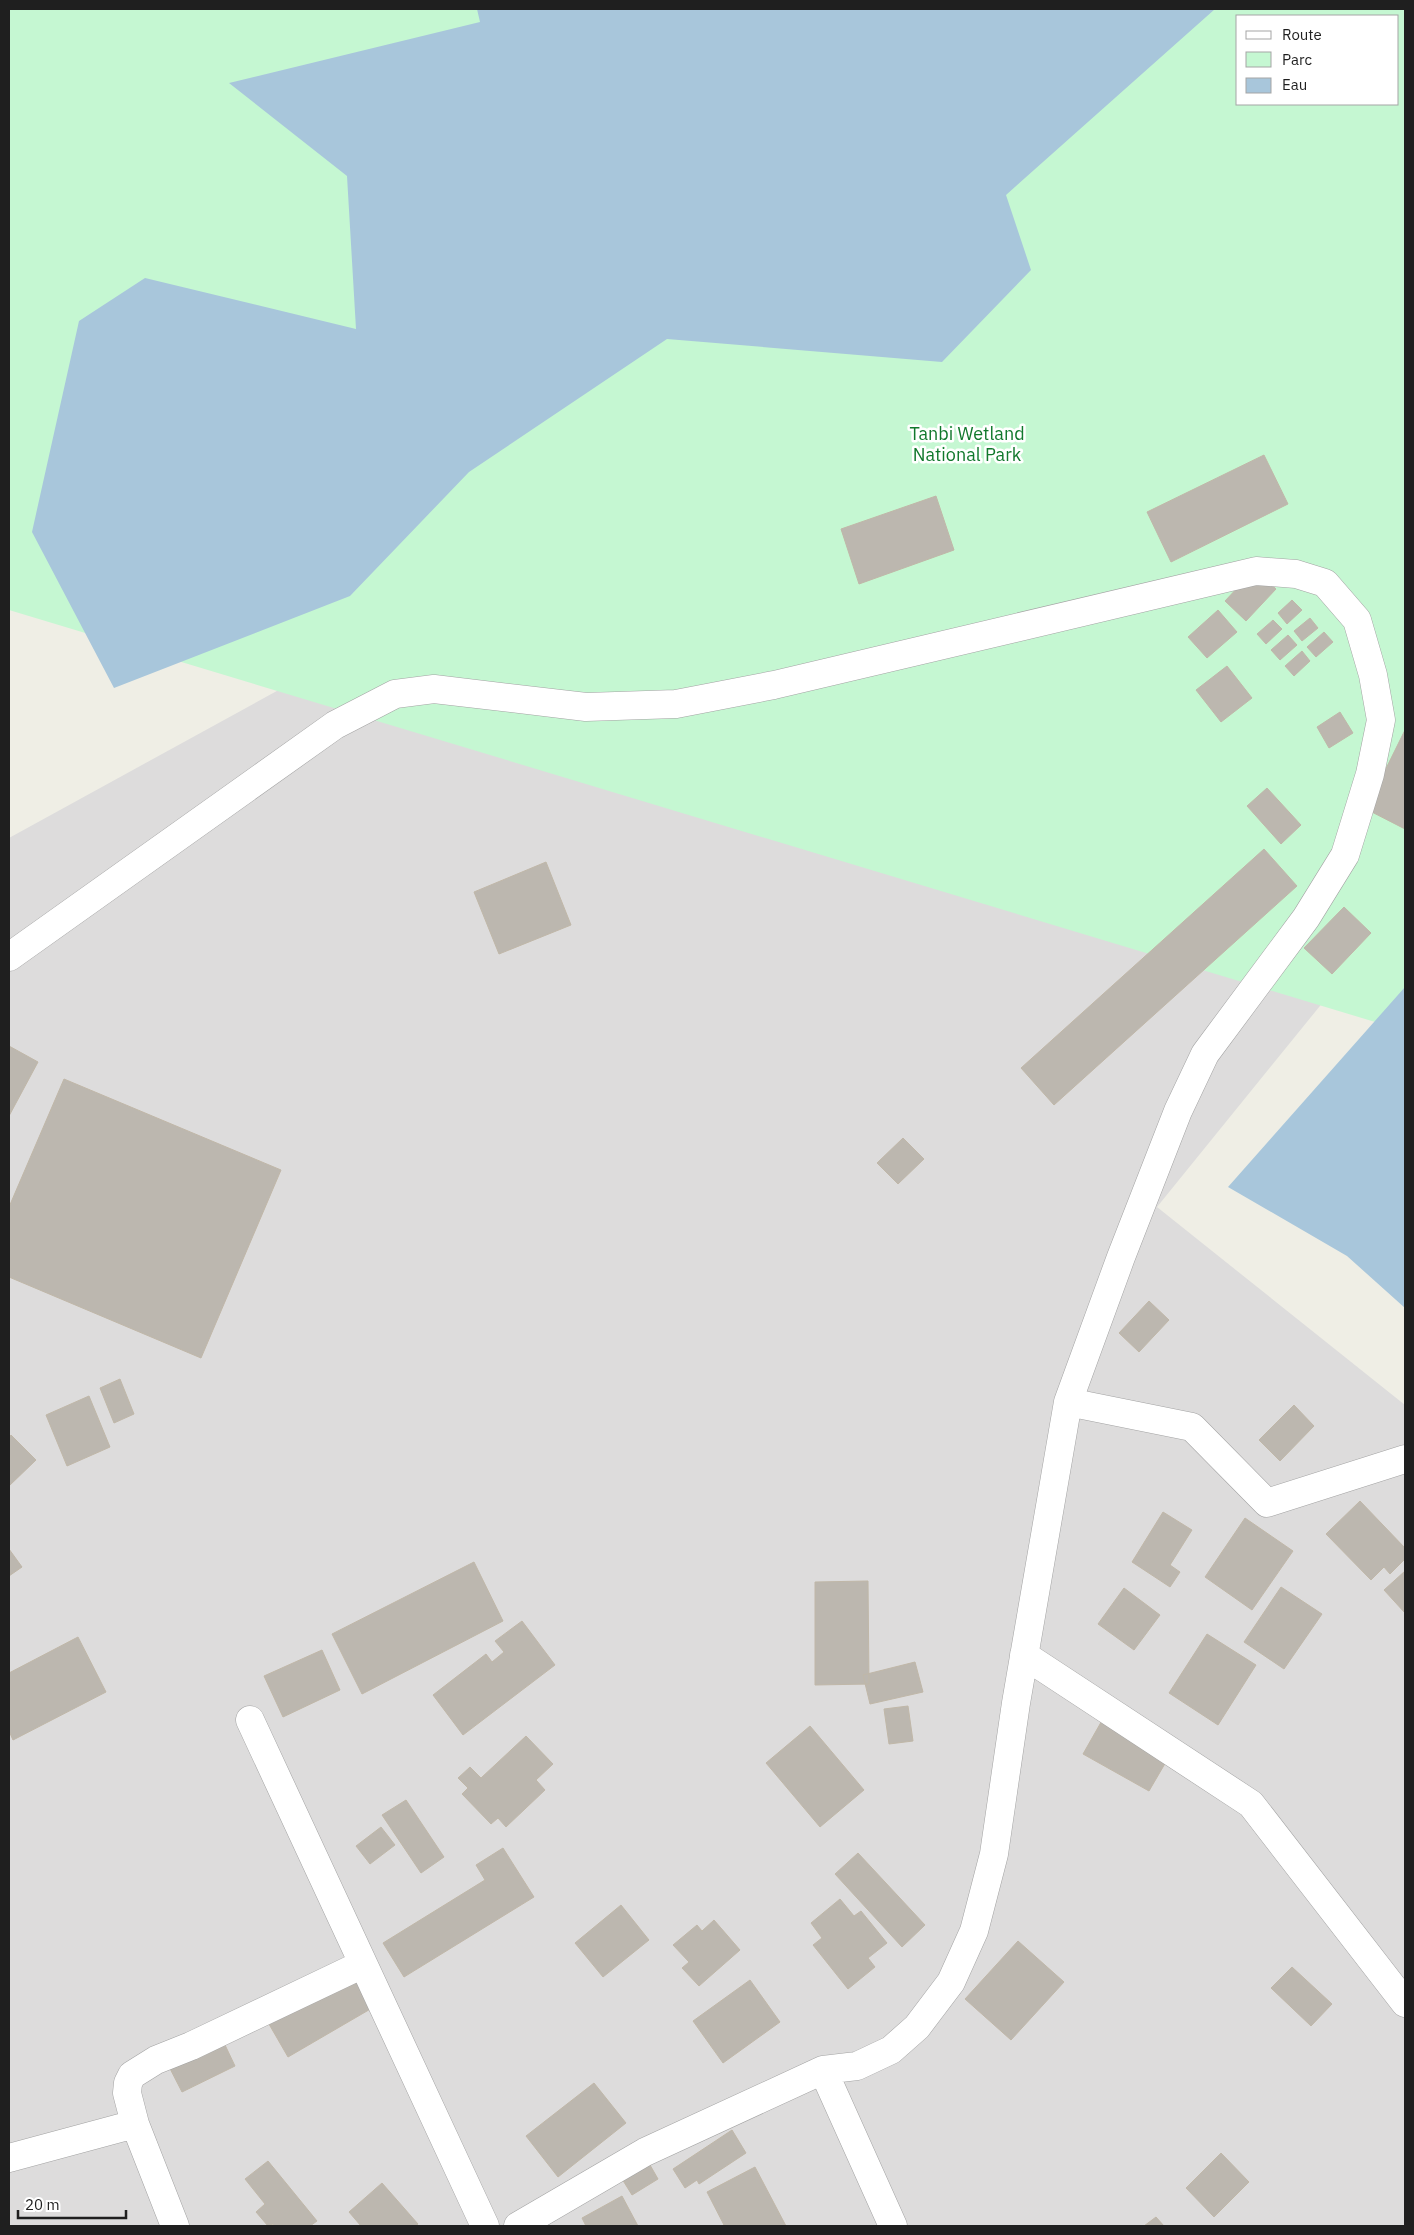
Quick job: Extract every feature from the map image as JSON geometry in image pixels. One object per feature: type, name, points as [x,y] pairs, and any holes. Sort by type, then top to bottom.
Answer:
[{"type":"street","points":[[9,956],[335,725],[395,694],[434,690],[586,707],[676,704],[774,685],[1256,572],[1296,574],[1325,583],[1357,620],[1373,675],[1381,720],[1370,774],[1344,855],[1306,918],[1205,1054],[1178,1112],[1124,1248],[1068,1402],[1024,1655],[994,1854],[974,1931],[952,1982],[917,2027],[891,2050],[857,2066],[823,2070],[645,2152],[518,2226]]},
{"type":"street","points":[[1068,1402],[1192,1428],[1266,1503],[1405,1459]]},
{"type":"street","points":[[1024,1655],[1251,1804],[1405,2003]]},
{"type":"street","points":[[250,1720],[485,2226]]},
{"type":"street","points":[[175,2226],[135,2124],[128,2093],[128,2083],[132,2075],[138,2069],[363,1964]]},
{"type":"street","points":[[823,2070],[893,2226]]},
{"type":"street","points":[[9,2158],[135,2124]]},
{"type":"shaded area","points":[[1405,355],[1405,901],[1157,1207],[1405,1405],[1405,2226],[9,2226],[9,838],[459,591]]},
{"type":"green space","name":"Tanbi Wetland National Park","points":[[9,9],[1405,9],[1405,1031],[9,610]]},
{"type":"water","points":[[477,9],[1215,9],[1006,195],[1031,270],[942,362],[667,339],[469,472],[350,596],[114,688],[32,532],[79,321],[145,278],[356,329],[347,176],[229,83],[480,22]]},
{"type":"water","points":[[1405,987],[1405,1308],[1347,1256],[1228,1187]]},
{"type":"building","points":[[1264,455],[1288,504],[1171,562],[1147,512]]},
{"type":"building","points":[[936,496],[954,550],[859,584],[841,529]]},
{"type":"building","points":[[1255,569],[1276,589],[1246,621],[1225,601]]},
{"type":"building","points":[[1292,600],[1302,610],[1287,624],[1278,613]]},
{"type":"building","points":[[1218,610],[1237,632],[1207,658],[1188,637]]},
{"type":"building","points":[[1310,618],[1318,628],[1302,641],[1294,631]]},
{"type":"building","points":[[1273,620],[1282,629],[1266,644],[1257,634]]},
{"type":"building","points":[[1324,632],[1333,642],[1316,657],[1307,647]]},
{"type":"building","points":[[1288,635],[1297,645],[1280,660],[1271,650]]},
{"type":"building","points":[[1302,651],[1310,661],[1294,676],[1285,666]]},
{"type":"building","points":[[1227,666],[1252,698],[1221,722],[1196,690]]},
{"type":"building","points":[[1340,712],[1353,733],[1329,748],[1317,727]]},
{"type":"building","points":[[1405,730],[1405,829],[1366,809]]},
{"type":"building","points":[[1267,788],[1301,825],[1281,844],[1247,806]]},
{"type":"building","points":[[1264,849],[1297,886],[1054,1105],[1021,1068]]},
{"type":"building","points":[[546,862],[571,925],[499,954],[474,892]]},
{"type":"building","points":[[1344,907],[1371,933],[1332,974],[1304,948]]},
{"type":"building","points":[[9,1046],[38,1062],[9,1116]]},
{"type":"building","points":[[64,1079],[281,1170],[201,1358],[9,1277],[9,1207]]},
{"type":"building","points":[[903,1138],[924,1159],[898,1184],[877,1163]]},
{"type":"building","points":[[1149,1301],[1169,1320],[1139,1352],[1119,1333]]},
{"type":"building","points":[[120,1379],[134,1414],[114,1423],[100,1388]]},
{"type":"building","points":[[89,1396],[110,1447],[67,1466],[46,1415]]},
{"type":"building","points":[[1294,1405],[1314,1426],[1280,1461],[1259,1440]]},
{"type":"building","points":[[11,1435],[36,1460],[9,1486],[9,1438]]},
{"type":"building","points":[[1360,1501],[1405,1548],[1405,1559],[1390,1574],[1384,1567],[1371,1580],[1326,1534]]},
{"type":"building","points":[[1163,1512],[1192,1530],[1170,1565],[1180,1572],[1170,1587],[1132,1562]]},
{"type":"building","points":[[1245,1518],[1293,1551],[1252,1610],[1205,1577]]},
{"type":"building","points":[[9,1549],[22,1567],[9,1576]]},
{"type":"building","points":[[474,1562],[503,1621],[362,1694],[332,1634]]},
{"type":"building","points":[[1405,1571],[1405,1613],[1384,1590]]},
{"type":"building","points":[[868,1581],[869,1684],[815,1685],[815,1582]]},
{"type":"building","points":[[1281,1587],[1322,1614],[1284,1669],[1244,1642]]},
{"type":"building","points":[[1124,1588],[1160,1615],[1134,1650],[1098,1624]]},
{"type":"building","points":[[522,1621],[555,1665],[463,1735],[433,1695],[486,1654],[492,1662],[504,1652],[495,1641]]},
{"type":"building","points":[[1207,1634],[1256,1665],[1218,1725],[1169,1693]]},
{"type":"building","points":[[78,1637],[106,1692],[13,1740],[9,1731],[9,1673]]},
{"type":"building","points":[[322,1650],[340,1690],[283,1717],[264,1676]]},
{"type":"building","points":[[915,1662],[923,1692],[870,1704],[863,1675]]},
{"type":"building","points":[[908,1706],[913,1741],[889,1744],[884,1709]]},
{"type":"building","points":[[1104,1717],[1170,1755],[1149,1791],[1083,1754]]},
{"type":"building","points":[[810,1726],[864,1790],[820,1827],[766,1763]]},
{"type":"building","points":[[526,1736],[553,1764],[536,1780],[545,1790],[506,1827],[498,1818],[491,1824],[462,1794],[468,1788],[458,1778],[470,1767],[481,1778]]},
{"type":"building","points":[[406,1800],[444,1857],[421,1873],[382,1815]]},
{"type":"building","points":[[381,1827],[395,1845],[370,1864],[356,1846]]},
{"type":"building","points":[[503,1848],[534,1897],[404,1977],[383,1943],[485,1880],[476,1865]]},
{"type":"building","points":[[858,1853],[925,1925],[902,1947],[835,1874]]},
{"type":"building","points":[[840,1899],[854,1916],[861,1911],[887,1943],[868,1958],[875,1967],[848,1989],[813,1945],[822,1938],[811,1923]]},
{"type":"building","points":[[621,1905],[649,1940],[603,1977],[575,1943]]},
{"type":"building","points":[[714,1920],[740,1950],[699,1986],[682,1968],[689,1962],[673,1945],[697,1925],[702,1931]]},
{"type":"building","points":[[1018,1941],[1064,1982],[1011,2040],[965,1999]]},
{"type":"building","points":[[355,1963],[379,2004],[288,2057],[258,2005]]},
{"type":"building","points":[[1292,1967],[1332,2004],[1311,2026],[1271,1988]]},
{"type":"building","points":[[750,1980],[780,2022],[723,2063],[693,2021]]},
{"type":"building","points":[[216,2026],[235,2066],[182,2092],[162,2053]]},
{"type":"building","points":[[594,2083],[626,2123],[558,2177],[526,2136]]},
{"type":"building","points":[[732,2130],[746,2153],[699,2184],[697,2180],[685,2188],[673,2169]]},
{"type":"building","points":[[1221,2153],[1249,2182],[1214,2217],[1186,2188]]},
{"type":"building","points":[[646,2158],[658,2179],[632,2195],[619,2174]]},
{"type":"building","points":[[268,2161],[317,2221],[310,2226],[274,2226],[273,2224],[268,2226],[256,2212],[265,2204],[245,2179]]},
{"type":"building","points":[[755,2167],[786,2226],[721,2226],[724,2225],[707,2192]]},
{"type":"building","points":[[382,2183],[418,2224],[415,2226],[361,2226],[349,2212]]},
{"type":"building","points":[[622,2196],[638,2226],[586,2226],[582,2218]]},
{"type":"building","points":[[1156,2217],[1164,2226],[1144,2226]]}]
